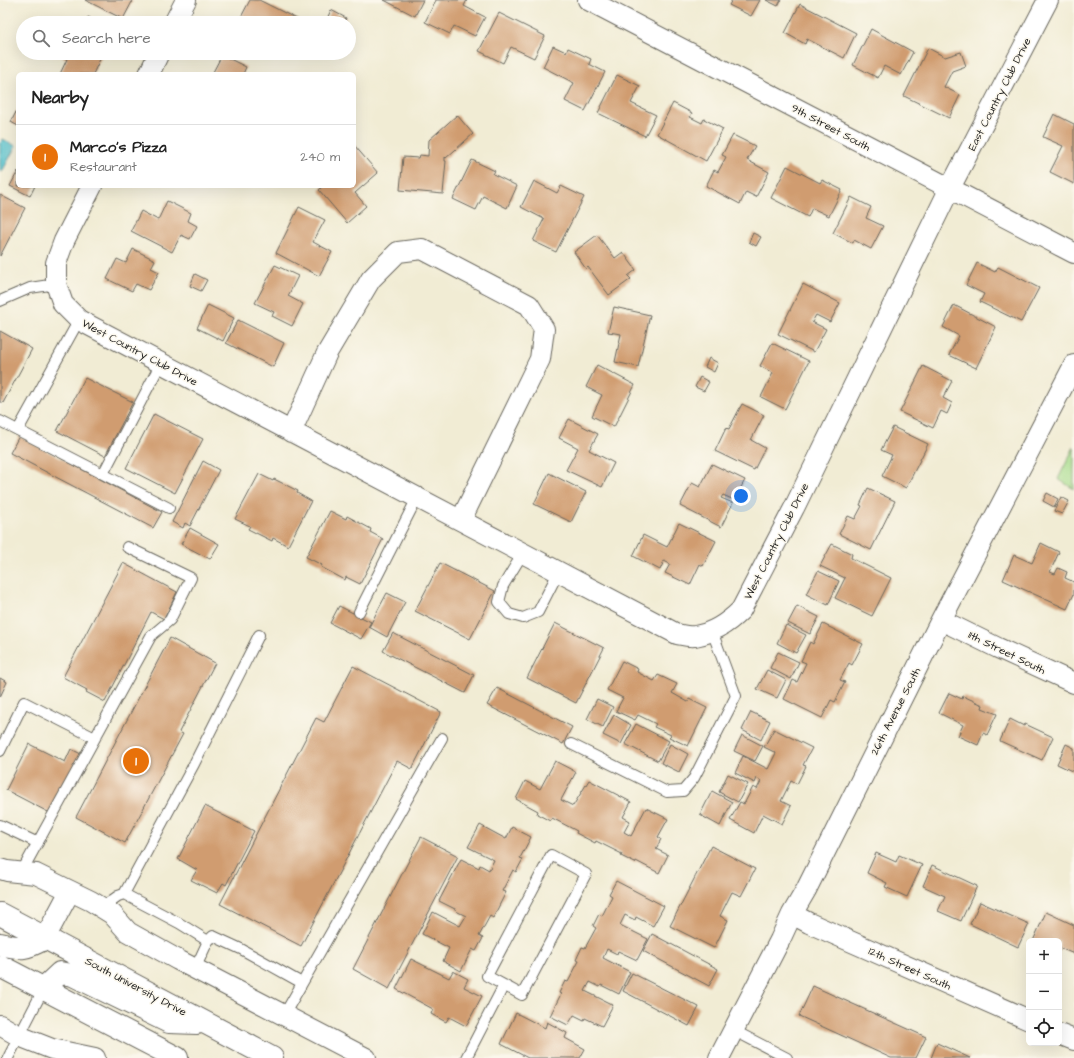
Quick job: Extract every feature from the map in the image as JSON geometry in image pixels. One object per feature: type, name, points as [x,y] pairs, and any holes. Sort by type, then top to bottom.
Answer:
[{"type":"main road","name":"South University Drive","points":[[0,914],[272,1058]]},
{"type":"main road","points":[[0,944],[18,948],[31,946],[45,938]]},
{"type":"main road","points":[[0,966],[177,1058]]},
{"type":"main road","points":[[44,988],[60,973],[73,975],[169,1022],[204,1023]]},
{"type":"street","points":[[178,16],[186,0]]},
{"type":"street","name":"9th Street South","points":[[588,0],[1074,253]]},
{"type":"street","name":"East Country Club Drive","points":[[950,188],[1048,0]]},
{"type":"street","points":[[150,72],[156,60]]},
{"type":"street","name":"West Country Club Drive","points":[[91,188],[64,241],[56,263],[56,284],[63,304],[79,320],[677,634],[694,636],[712,631],[728,622],[741,610],[794,508],[950,188]]},
{"type":"street","points":[[292,432],[327,353],[371,279],[398,252],[422,249],[429,252],[529,305],[544,329],[540,359],[461,520]]},
{"type":"street","name":"26th Avenue South","points":[[719,1058],[792,914],[806,890],[941,620],[1074,364]]},
{"type":"street","name":"11th Street South","points":[[941,620],[1074,684]]},
{"type":"street","points":[[0,869],[36,874],[70,891],[112,914],[128,932],[195,969],[366,1058]]},
{"type":"street","points":[[45,938],[70,891]]},
{"type":"street","name":"12th Street South","points":[[792,914],[809,923],[1026,1019]]},
{"type":"street","points":[[0,1025],[19,1036],[52,1048],[95,1058]]},
{"type":"street","points":[[1062,1035],[1074,1040]]},
{"type":"lane","points":[[0,301],[30,288],[56,284]]},
{"type":"lane","points":[[18,430],[79,320]]},
{"type":"lane","points":[[103,474],[161,363]]},
{"type":"lane","points":[[0,421],[169,508]]},
{"type":"lane","points":[[359,612],[417,498]]},
{"type":"lane","points":[[21,873],[151,636],[170,620],[191,578],[127,547]]},
{"type":"lane","points":[[523,553],[503,586],[499,602],[509,614],[523,618],[538,612],[559,571]]},
{"type":"lane","points":[[571,744],[667,792],[683,791],[694,778],[736,696],[712,631]]},
{"type":"lane","points":[[101,908],[118,896],[124,894],[259,635]]},
{"type":"lane","points":[[0,751],[24,702],[94,738]]},
{"type":"lane","points":[[284,1015],[442,738]]},
{"type":"lane","points":[[0,825],[38,843]]},
{"type":"lane","points":[[551,855],[586,874],[522,995],[504,985],[487,976],[551,855]]},
{"type":"lane","points":[[124,894],[179,923],[208,941]]},
{"type":"lane","points":[[195,969],[208,941],[213,936],[241,949],[302,983]]},
{"type":"lane","points":[[466,1058],[504,985]]},
{"type":"lane","points":[[8,1058],[44,988]]},
{"type":"lane","points":[[733,1030],[787,1058]]},
{"type":"green space","points":[[1074,447],[1074,489],[1058,479]]},
{"type":"water","points":[[3,139],[16,146],[2,172],[0,171],[0,144]]},
{"type":"building","points":[[85,0],[133,0],[125,16],[117,16]]},
{"type":"building","points":[[250,0],[259,0],[291,16],[242,16]]},
{"type":"building","points":[[384,0],[423,0],[415,16]]},
{"type":"building","points":[[436,0],[467,0],[464,6],[485,17],[475,36],[454,26],[450,34],[425,22]]},
{"type":"building","points":[[732,0],[760,0],[751,16],[729,5]]},
{"type":"building","points":[[766,0],[781,0],[778,6]]},
{"type":"building","points":[[800,4],[856,33],[844,58],[807,39],[805,44],[785,33]]},
{"type":"building","points":[[331,10],[342,16],[328,16]]},
{"type":"building","points":[[499,13],[545,36],[534,58],[511,47],[503,63],[479,51]]},
{"type":"building","points":[[871,29],[913,52],[901,75],[884,66],[878,78],[853,65]]},
{"type":"building","points":[[553,46],[566,52],[568,48],[591,59],[589,64],[605,72],[585,111],[565,101],[574,83],[543,67]]},
{"type":"building","points":[[928,48],[945,57],[961,52],[966,66],[952,71],[944,87],[960,95],[949,118],[904,96]]},
{"type":"building","points":[[67,60],[100,60],[94,72],[61,72]]},
{"type":"building","points":[[219,60],[232,60],[246,67],[244,72],[213,72]]},
{"type":"building","points":[[617,75],[640,86],[631,103],[656,115],[645,136],[598,113]]},
{"type":"building","points":[[673,103],[692,113],[690,117],[702,123],[704,119],[723,129],[706,161],[657,134]]},
{"type":"building","points":[[16,112],[16,125],[11,122]]},
{"type":"building","points":[[1054,114],[1074,124],[1074,184],[1050,172],[1063,146],[1043,137]]},
{"type":"building","points":[[457,115],[473,134],[446,158],[445,157],[446,161],[443,194],[400,190],[403,157],[419,158],[420,155],[428,156],[429,140]]},
{"type":"building","points":[[733,135],[755,146],[747,160],[769,172],[756,197],[746,192],[740,204],[706,186],[714,170],[718,172],[726,157],[722,155]]},
{"type":"building","points":[[356,147],[378,173],[355,193],[366,206],[347,223],[319,190],[321,188],[356,188]]},
{"type":"building","points":[[472,160],[495,171],[493,174],[517,186],[507,208],[483,196],[476,210],[453,199]]},
{"type":"building","points":[[787,166],[820,183],[822,180],[842,190],[829,216],[812,208],[808,217],[771,198]]},
{"type":"building","points":[[16,175],[16,188],[34,188],[30,196],[10,186]]},
{"type":"building","points":[[534,181],[557,193],[561,186],[584,197],[556,252],[533,241],[544,219],[521,207]]},
{"type":"building","points":[[0,195],[25,208],[0,256]]},
{"type":"building","points":[[851,197],[871,207],[866,218],[883,226],[871,249],[854,240],[853,243],[833,233]]},
{"type":"building","points":[[167,201],[191,213],[188,221],[197,226],[190,239],[181,235],[172,252],[131,231],[141,211],[158,220]]},
{"type":"building","points":[[299,207],[325,220],[313,242],[332,252],[319,276],[276,253]]},
{"type":"building","points":[[753,233],[761,237],[756,246],[749,242]]},
{"type":"building","points":[[597,235],[615,258],[623,252],[636,270],[628,276],[631,279],[609,295],[588,267],[586,269],[574,252]]},
{"type":"building","points":[[133,249],[155,260],[151,268],[159,272],[149,290],[136,284],[132,291],[107,279],[117,259],[126,263]]},
{"type":"building","points":[[977,263],[995,272],[998,267],[1039,288],[1021,322],[980,302],[984,294],[966,285]]},
{"type":"building","points":[[275,265],[298,276],[288,296],[303,304],[292,326],[272,316],[274,312],[255,303]]},
{"type":"building","points":[[195,274],[207,280],[201,291],[190,286]]},
{"type":"building","points":[[803,284],[840,303],[830,322],[816,315],[812,322],[826,329],[814,352],[778,334]]},
{"type":"building","points":[[208,305],[234,318],[223,341],[197,328]]},
{"type":"building","points":[[954,305],[996,327],[976,368],[949,355],[959,336],[943,327]]},
{"type":"building","points":[[614,307],[650,315],[638,367],[615,362],[621,334],[608,332]]},
{"type":"building","points":[[238,320],[284,343],[273,367],[226,343]]},
{"type":"building","points":[[0,331],[32,349],[3,403],[0,402]]},
{"type":"building","points":[[772,343],[809,361],[785,409],[761,397],[773,373],[760,366]]},
{"type":"building","points":[[709,358],[718,363],[714,372],[705,367]]},
{"type":"building","points":[[597,365],[635,385],[614,427],[592,416],[602,395],[586,387]]},
{"type":"building","points":[[923,366],[952,381],[943,398],[952,403],[947,414],[941,411],[933,428],[900,412]]},
{"type":"building","points":[[700,377],[709,382],[704,391],[695,387]]},
{"type":"building","points":[[85,378],[133,402],[105,456],[57,431]]},
{"type":"building","points":[[742,404],[764,415],[751,440],[765,448],[754,470],[715,451],[726,428],[729,429]]},
{"type":"building","points":[[154,414],[203,439],[175,493],[126,468]]},
{"type":"building","points":[[569,419],[598,434],[589,450],[614,463],[602,487],[566,470],[578,448],[559,438]]},
{"type":"building","points":[[893,427],[928,444],[906,488],[882,476],[892,455],[881,450]]},
{"type":"building","points":[[19,436],[162,512],[153,528],[10,453]]},
{"type":"building","points":[[203,461],[219,470],[190,526],[185,523],[183,528],[172,522]]},
{"type":"building","points":[[712,464],[745,480],[734,500],[723,495],[721,498],[733,503],[721,527],[680,506],[692,483],[700,487]]},
{"type":"building","points":[[549,473],[586,492],[571,522],[534,504]]},
{"type":"building","points":[[259,474],[273,481],[274,479],[298,491],[297,493],[311,501],[288,546],[273,538],[272,541],[248,529],[250,526],[235,519]]},
{"type":"building","points":[[868,488],[895,501],[871,550],[839,534],[848,516],[855,519],[862,506],[860,505]]},
{"type":"building","points":[[1047,493],[1058,499],[1054,507],[1043,501]]},
{"type":"building","points":[[1061,497],[1069,501],[1062,514],[1054,511]]},
{"type":"building","points":[[330,511],[346,519],[347,516],[371,529],[370,532],[383,539],[360,584],[346,577],[345,580],[321,567],[322,565],[306,557]]},
{"type":"building","points":[[679,523],[716,541],[703,566],[700,564],[690,585],[665,573],[670,564],[664,561],[660,570],[633,556],[643,535],[667,547]]},
{"type":"building","points":[[190,528],[219,544],[210,559],[181,544]]},
{"type":"building","points":[[1041,543],[1059,552],[1050,572],[1055,574],[1058,568],[1067,572],[1065,578],[1074,582],[1074,594],[1067,609],[1003,580],[1014,555],[1032,563]]},
{"type":"building","points":[[832,544],[852,554],[851,558],[891,578],[872,616],[835,598],[845,578],[820,566]]},
{"type":"building","points":[[123,563],[177,592],[164,619],[151,612],[105,702],[63,677]]},
{"type":"building","points":[[440,563],[495,591],[470,639],[415,611]]},
{"type":"building","points":[[818,571],[839,581],[828,605],[806,594]]},
{"type":"building","points":[[387,593],[405,602],[387,637],[369,627]]},
{"type":"building","points":[[339,606],[371,622],[361,639],[330,623]]},
{"type":"building","points":[[797,606],[819,617],[810,634],[788,623]]},
{"type":"building","points":[[555,623],[604,648],[576,703],[527,678]]},
{"type":"building","points":[[823,624],[863,644],[852,665],[849,663],[840,680],[845,682],[835,702],[831,700],[822,718],[784,699],[793,680],[797,682],[806,663],[801,661],[810,642],[813,644]]},
{"type":"building","points":[[786,625],[806,635],[796,653],[777,643]]},
{"type":"building","points":[[393,633],[474,675],[465,693],[383,651]]},
{"type":"building","points":[[170,638],[215,663],[179,732],[183,734],[125,843],[76,817]]},
{"type":"building","points":[[778,652],[799,662],[791,679],[770,668]]},
{"type":"building","points":[[622,661],[638,669],[637,672],[654,681],[658,675],[677,684],[672,693],[688,702],[689,699],[707,708],[688,746],[669,737],[671,735],[654,727],[656,724],[638,715],[635,720],[616,711],[623,698],[607,690]]},
{"type":"building","points":[[353,666],[441,712],[412,769],[397,761],[301,946],[220,904],[316,718],[324,722]]},
{"type":"building","points":[[767,670],[786,680],[777,698],[757,689]]},
{"type":"building","points":[[0,678],[7,682],[0,697]]},
{"type":"building","points":[[497,688],[572,727],[563,744],[487,705]]},
{"type":"building","points":[[949,693],[962,699],[963,696],[983,705],[982,708],[997,714],[987,735],[983,733],[978,745],[958,736],[963,725],[939,713]]},
{"type":"building","points":[[597,699],[613,707],[603,727],[587,719]]},
{"type":"building","points":[[751,712],[770,721],[761,740],[742,730]]},
{"type":"building","points":[[614,715],[631,725],[621,744],[603,735]]},
{"type":"building","points":[[1010,719],[1053,737],[1042,760],[1000,741]]},
{"type":"building","points":[[636,724],[669,741],[658,761],[625,744]]},
{"type":"building","points":[[774,729],[812,748],[803,765],[806,766],[797,784],[791,781],[781,801],[791,806],[782,824],[763,814],[754,833],[730,820],[740,802],[744,804],[753,787],[757,789],[761,781],[757,778],[755,783],[735,773],[743,756],[768,769],[776,753],[764,747]]},
{"type":"building","points":[[742,735],[763,746],[755,761],[734,751]]},
{"type":"building","points":[[29,744],[65,762],[71,749],[81,754],[50,813],[6,790]]},
{"type":"building","points":[[670,744],[688,754],[679,772],[661,763]]},
{"type":"building","points":[[1066,744],[1074,748],[1074,772],[1057,764]]},
{"type":"building","points":[[555,761],[576,772],[561,800],[573,806],[589,780],[631,802],[623,817],[630,821],[624,832],[631,836],[646,808],[668,819],[658,837],[661,839],[656,849],[668,855],[659,873],[636,861],[635,863],[621,856],[622,854],[596,841],[595,843],[576,833],[577,831],[552,818],[550,821],[537,814],[538,811],[516,799],[525,781],[540,789]]},
{"type":"building","points":[[728,774],[748,784],[738,802],[719,792]]},
{"type":"building","points":[[712,791],[732,802],[720,826],[700,815]]},
{"type":"building","points":[[205,806],[254,831],[226,885],[223,883],[217,893],[191,880],[197,870],[178,859]]},
{"type":"building","points":[[480,825],[506,839],[512,827],[531,837],[520,858],[523,859],[516,872],[513,870],[502,891],[506,892],[493,918],[490,916],[479,936],[483,938],[476,951],[472,949],[461,971],[443,961],[449,948],[422,934],[433,912],[460,926],[466,916],[439,901],[461,859],[479,868],[480,865],[489,870],[494,860],[468,847]]},
{"type":"building","points":[[421,837],[458,856],[389,989],[353,969]]},
{"type":"building","points":[[711,846],[755,869],[741,896],[732,892],[720,916],[728,920],[714,948],[670,926]]},
{"type":"building","points":[[876,853],[896,862],[899,855],[922,865],[907,897],[885,887],[887,883],[867,873]]},
{"type":"building","points":[[932,865],[977,886],[961,921],[938,911],[945,896],[923,886]]},
{"type":"building","points":[[616,881],[664,906],[653,926],[636,917],[635,920],[625,915],[620,925],[648,939],[637,960],[618,951],[617,954],[607,949],[603,958],[630,972],[619,994],[601,985],[600,987],[590,982],[585,991],[613,1005],[602,1026],[585,1018],[584,1020],[574,1015],[568,1025],[550,1016],[561,994],[559,993],[565,981],[568,982],[579,961],[576,960],[582,947],[585,948],[596,928],[593,926],[599,914],[602,916],[612,896],[609,894]]},
{"type":"building","points":[[980,902],[1029,924],[1018,947],[970,924]]},
{"type":"building","points":[[1046,912],[1074,925],[1074,954],[1062,949],[1062,938],[1034,938]]},
{"type":"building","points":[[652,934],[718,969],[709,986],[643,951]]},
{"type":"building","points":[[411,959],[449,978],[453,971],[468,979],[464,987],[482,996],[466,1026],[449,1017],[446,1022],[431,1014],[433,1009],[396,989]]},
{"type":"building","points":[[632,973],[699,1007],[689,1026],[623,991]]},
{"type":"building","points":[[813,986],[926,1037],[916,1058],[891,1058],[799,1016]]},
{"type":"building","points":[[516,1013],[545,1028],[547,1022],[567,1033],[565,1038],[585,1049],[580,1058],[528,1058],[501,1044]]},
{"type":"building","points":[[937,1043],[970,1058],[931,1058]]},
{"type":"place","name":"Marco's Pizza","points":[[136,761]]}]
